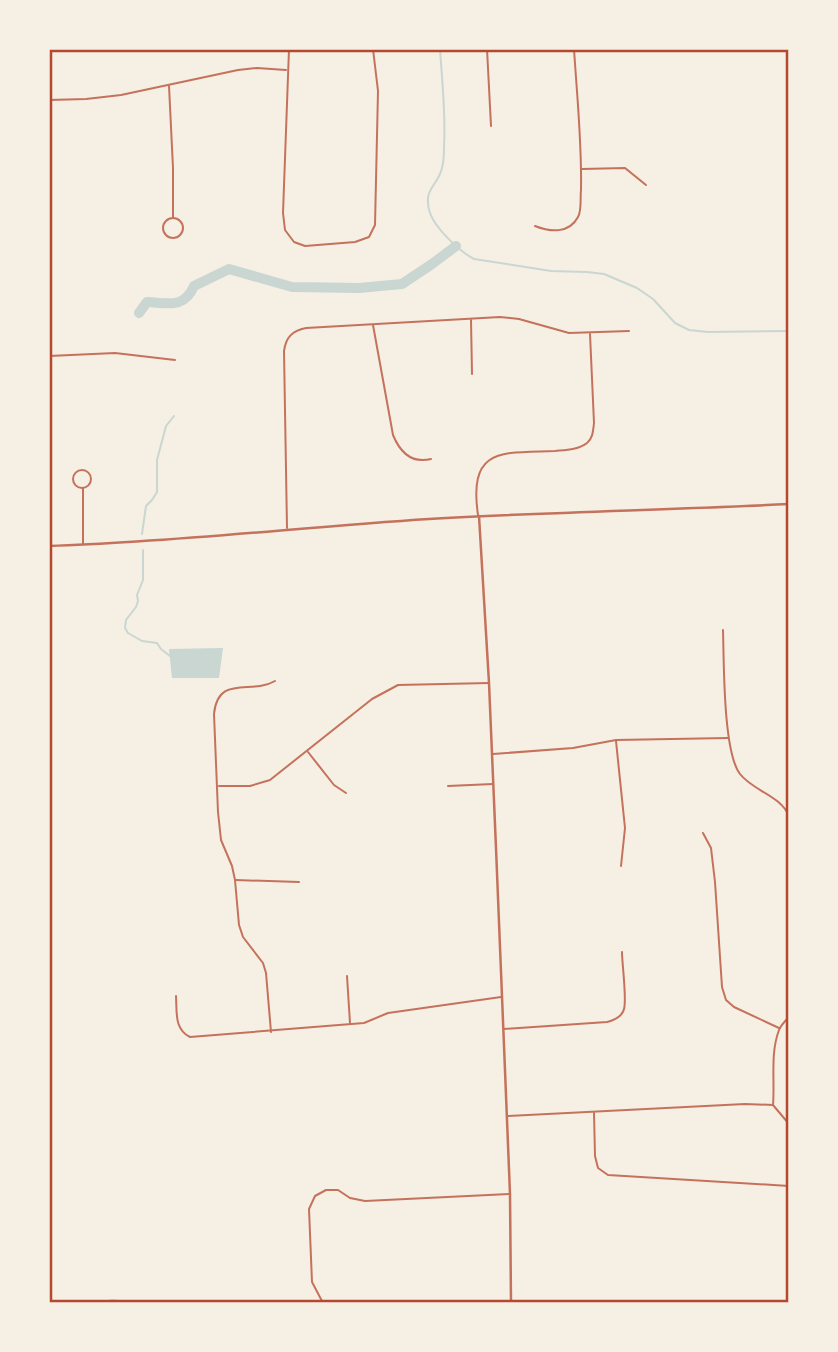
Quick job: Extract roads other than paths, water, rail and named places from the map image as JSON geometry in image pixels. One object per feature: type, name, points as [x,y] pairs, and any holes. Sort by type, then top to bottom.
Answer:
[{"type":"street","points":[[289,49],[283,213],[285,230],[294,242],[304,246],[355,242],[369,237],[375,225],[378,91],[373,49]]},
{"type":"street","points":[[487,49],[491,126]]},
{"type":"street","points":[[535,226],[552,231],[559,230],[570,226],[580,215],[581,169],[574,49]]},
{"type":"street","points":[[49,100],[121,95],[238,70],[288,70]]},
{"type":"street","points":[[169,85],[173,218]]},
{"type":"street","points":[[581,169],[625,168],[646,185]]},
{"type":"street","points":[[173,218],[179,220],[183,228],[181,234],[172,238],[164,233],[163,226],[166,220],[173,218]]},
{"type":"street","points":[[287,529],[284,351],[289,335],[297,330],[510,317],[569,333],[629,331]]},
{"type":"street","points":[[471,319],[472,374]]},
{"type":"street","points":[[373,324],[396,443],[410,458],[423,461],[431,459]]},
{"type":"street","points":[[511,1303],[510,1194],[494,783],[478,479],[482,467],[491,458],[506,453],[568,450],[587,443],[593,434],[594,423],[590,333]]},
{"type":"street","points":[[49,356],[116,353],[175,360]]},
{"type":"street","points":[[81,470],[87,472],[90,477],[90,483],[83,488],[75,485],[73,480],[74,474],[81,470]]},
{"type":"street","points":[[83,488],[83,545]]},
{"type":"street","points":[[49,546],[479,516],[789,504]]},
{"type":"street","points":[[723,630],[728,738],[735,768],[744,779],[788,810],[789,816]]},
{"type":"street","points":[[271,1032],[266,973],[263,963],[243,937],[239,925],[232,866],[220,840],[214,714],[215,704],[223,692],[231,688],[262,686],[275,681]]},
{"type":"street","points":[[218,786],[260,784],[270,780],[372,699],[398,685],[489,683]]},
{"type":"street","points":[[492,754],[573,748],[616,740],[728,738]]},
{"type":"street","points":[[616,740],[625,828],[621,866]]},
{"type":"street","points":[[307,751],[334,785],[346,793]]},
{"type":"street","points":[[448,786],[494,783]]},
{"type":"street","points":[[703,833],[711,848],[722,987],[726,1000],[734,1007],[779,1028]]},
{"type":"street","points":[[235,880],[299,882]]},
{"type":"street","points":[[502,1029],[607,1022],[619,1017],[625,1002],[622,952]]},
{"type":"street","points":[[347,976],[350,1024]]},
{"type":"street","points":[[176,996],[177,1025],[182,1033],[190,1037],[364,1023],[388,1013],[502,996]]},
{"type":"street","points":[[789,1017],[779,1028],[774,1054],[773,1105],[789,1124]]},
{"type":"street","points":[[506,1116],[745,1104],[773,1105]]},
{"type":"street","points":[[593,1112],[595,1156],[598,1168],[608,1175],[789,1186]]},
{"type":"street","points":[[323,1303],[312,1282],[309,1209],[315,1196],[326,1190],[338,1190],[349,1198],[365,1201],[510,1194]]},
{"type":"waterway","points":[[440,49],[444,157],[440,174],[429,193],[428,205],[437,225],[461,251],[474,259],[551,271],[604,274],[637,288],[653,299],[675,323],[689,330],[789,331]]},
{"type":"waterway","points":[[139,313],[147,302],[180,301],[194,286],[229,269],[292,287],[359,288],[402,284],[456,246]]},
{"type":"waterway","points":[[142,534],[146,506],[157,492],[157,460],[166,426],[174,416]]},
{"type":"waterway","points":[[143,550],[143,580],[136,607],[126,620],[125,628],[128,633],[142,641],[157,643],[170,656]]},
{"type":"waterway","points":[[103,1303],[112,1300],[136,1303]]}]
